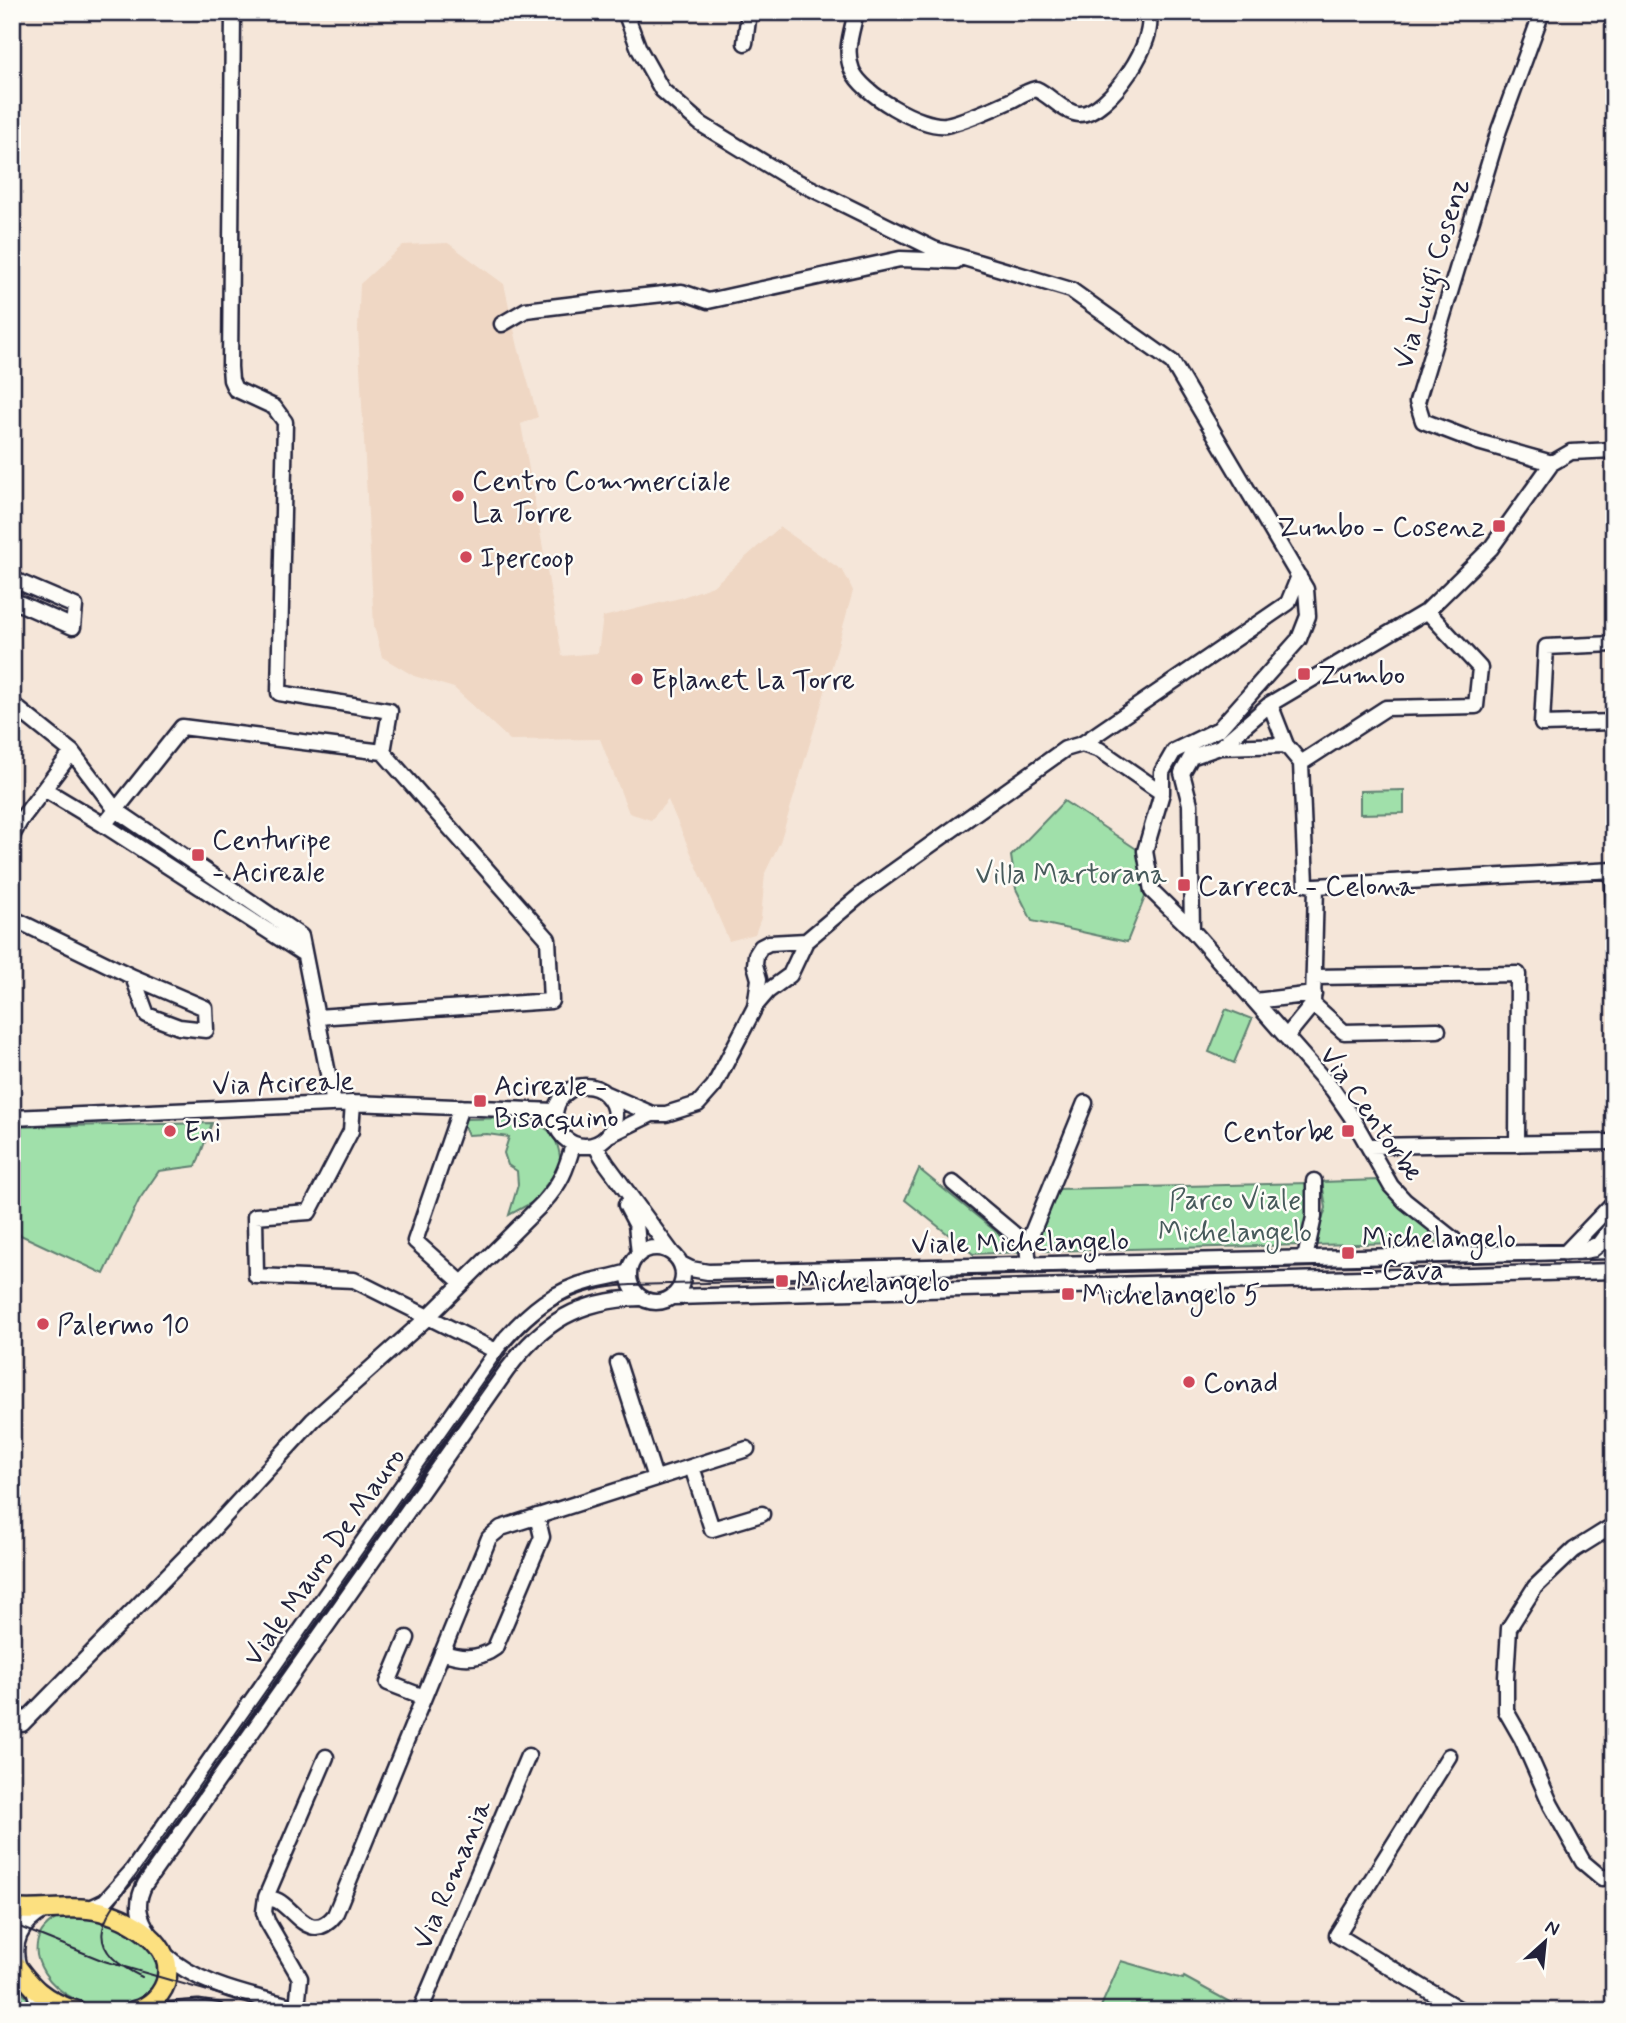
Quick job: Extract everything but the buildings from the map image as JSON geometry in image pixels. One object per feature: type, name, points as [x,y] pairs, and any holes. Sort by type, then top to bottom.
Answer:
[{"type":"main road","points":[[12,1909],[88,1909],[105,1912],[124,1920],[158,1947],[167,1970],[165,1983],[152,2003],[134,2011]]},
{"type":"main road","points":[[16,1966],[34,1990],[77,2011]]},
{"type":"street","points":[[233,12],[230,367],[235,389],[274,407],[285,422],[279,693],[390,711],[383,752]]},
{"type":"street","points":[[625,12],[639,49],[662,90],[701,124],[786,177],[934,249],[975,261]]},
{"type":"street","points":[[745,43],[749,12]]},
{"type":"street","points":[[856,12],[847,52],[852,71],[877,96],[901,111],[922,122],[944,125],[1036,89],[1071,111],[1080,114],[1093,110],[1107,101],[1146,43],[1150,31],[1147,12]]},
{"type":"street","name":"Via Luigi Cosenz","points":[[1542,12],[1499,130],[1417,402],[1423,421],[1478,442],[1552,463]]},
{"type":"street","points":[[502,324],[526,310],[633,297],[682,292],[708,301],[900,259],[975,261]]},
{"type":"street","name":"Via Centorbe","points":[[975,261],[1071,290],[1172,362],[1306,589],[1308,616],[1299,639],[1219,729],[1174,751],[1162,772],[1163,793],[1145,851],[1152,891],[1192,930],[1333,1090],[1352,1116],[1397,1194],[1454,1240],[1458,1255]]},
{"type":"street","points":[[1220,747],[1270,704],[1427,611],[1491,548],[1552,463],[1571,452],[1614,450]]},
{"type":"street","points":[[676,1258],[655,1248],[639,1254],[632,1262],[629,1272],[631,1285],[640,1298],[656,1302],[674,1297],[684,1276],[676,1258],[625,1191],[585,1146],[558,1131],[555,1111],[563,1095],[571,1089],[589,1086],[652,1114],[666,1114],[698,1104],[715,1086],[755,1006],[768,991],[790,975],[806,941],[835,914],[1065,749],[1082,744],[1288,603],[1299,576]]},
{"type":"street","points":[[12,579],[75,606],[73,627],[12,600]]},
{"type":"street","points":[[1301,763],[1386,709],[1476,706],[1480,668],[1427,611]]},
{"type":"street","points":[[1614,644],[1546,647],[1542,724],[1614,722]]},
{"type":"street","points":[[12,704],[72,752],[116,810],[302,936],[334,1104]]},
{"type":"street","points":[[1270,704],[1286,745],[1301,763],[1306,884],[1317,886],[1613,870],[1614,906]]},
{"type":"street","points":[[104,825],[182,727],[383,752],[548,939],[551,1002],[317,1017]]},
{"type":"street","points":[[1082,744],[1100,750],[1163,793]]},
{"type":"street","points":[[1192,930],[1189,804],[1182,773],[1191,757],[1220,747],[1286,745]]},
{"type":"street","points":[[12,836],[20,821],[72,752]]},
{"type":"street","points":[[44,789],[304,954]]},
{"type":"street","points":[[1286,1037],[1313,999],[1317,886]]},
{"type":"street","points":[[12,918],[133,977],[205,1008],[206,1030],[179,1027],[147,1015],[133,977]]},
{"type":"street","points":[[755,1006],[759,979],[755,955],[761,947],[769,943],[806,941]]},
{"type":"street","points":[[778,943],[788,948],[793,956],[794,966]]},
{"type":"street","points":[[755,965],[761,975],[770,981],[783,980]]},
{"type":"street","points":[[1314,977],[1518,974],[1517,1144]]},
{"type":"street","points":[[1255,1001],[1313,999],[1344,1032],[1438,1030]]},
{"type":"street","points":[[606,1094],[616,1118],[610,1135]]},
{"type":"street","points":[[353,1103],[351,1131],[309,1212],[255,1216],[256,1276],[354,1280],[496,1351]]},
{"type":"street","name":"Via Acireale","points":[[12,1118],[353,1103],[555,1111]]},
{"type":"street","points":[[1029,1265],[1027,1245],[1085,1103]]},
{"type":"street","points":[[461,1107],[415,1241],[462,1283]]},
{"type":"street","points":[[12,1724],[22,1724],[214,1528],[313,1420],[462,1283],[557,1187],[585,1146],[652,1114]]},
{"type":"street","points":[[1369,1146],[1614,1142]]},
{"type":"street","points":[[585,1146],[632,1214],[639,1254]]},
{"type":"street","points":[[1306,1258],[1314,1217],[1314,1181]]},
{"type":"street","points":[[953,1183],[1027,1245]]},
{"type":"street","points":[[1571,1253],[1614,1202]]},
{"type":"street","points":[[1571,1253],[1599,1244],[1614,1224]]},
{"type":"street","name":"Viale Michelangelo","points":[[676,1258],[691,1269],[708,1272],[1614,1251]]},
{"type":"street","name":"Viale Michelangelo","points":[[674,1297],[1614,1271]]},
{"type":"street","name":"Viale Mauro De Mauro","points":[[88,1909],[105,1901],[132,1871],[496,1351],[530,1312],[557,1294],[581,1284],[629,1272]]},
{"type":"street","name":"Viale Mauro De Mauro","points":[[158,1947],[142,1922],[139,1911],[138,1902],[145,1884],[507,1370],[537,1335],[561,1317],[602,1302],[640,1298]]},
{"type":"street","points":[[618,1363],[655,1478]]},
{"type":"street","points":[[266,1897],[279,1901],[295,1918],[310,1926],[322,1925],[335,1915],[489,1538],[501,1528],[747,1449]]},
{"type":"street","points":[[692,1467],[712,1530],[762,1514]]},
{"type":"street","points":[[442,1652],[458,1658],[486,1655],[495,1648],[542,1537],[537,1516]]},
{"type":"street","points":[[1614,1525],[1574,1549],[1535,1587],[1509,1628],[1506,1711],[1522,1739],[1551,1805],[1583,1862],[1602,1878],[1614,1876]]},
{"type":"street","points":[[407,1638],[388,1683],[424,1697]]},
{"type":"street","name":"Via Romania","points":[[420,2011],[528,1756]]},
{"type":"street","points":[[1449,1756],[1337,1935],[1462,2011]]},
{"type":"street","points":[[158,1947],[183,1970],[200,1979],[302,2010],[300,1978],[264,1912],[266,1897],[326,1757]]},
{"type":"street","points":[[16,1966],[15,1948],[20,1932],[28,1921],[47,1910]]},
{"type":"street","points":[[34,1990],[41,2011]]},
{"type":"street","points":[[161,2011],[217,2011]]},
{"type":"shaded area","points":[[448,243],[504,284],[538,417],[521,424],[562,656],[598,653],[603,617],[680,598],[713,586],[780,527],[843,571],[853,591],[780,842],[765,873],[761,918],[755,934],[729,941],[668,800],[651,820],[629,813],[600,739],[510,740],[454,688],[414,676],[382,657],[374,626],[358,330],[360,284],[403,245]]},
{"type":"green space","points":[[1404,790],[1404,813],[1360,814],[1360,791]]},
{"type":"green space","name":"Villa Martorana","points":[[1064,801],[1138,850],[1145,897],[1127,942],[1032,921],[1016,889],[1011,856]]},
{"type":"green space","points":[[1226,1009],[1252,1019],[1234,1063],[1209,1052]]},
{"type":"green space","points":[[520,1118],[539,1124],[551,1132],[558,1145],[561,1165],[533,1202],[509,1215],[518,1185],[517,1171],[508,1165],[504,1153],[509,1137],[468,1135],[461,1119]]},
{"type":"green space","points":[[212,1123],[196,1166],[159,1171],[139,1200],[104,1274],[12,1231],[12,1127]]},
{"type":"green space","points":[[919,1169],[1021,1252],[973,1254],[905,1200]]},
{"type":"green space","points":[[1378,1180],[1392,1198],[1444,1242],[1314,1245],[1326,1208],[1322,1182]]},
{"type":"green space","name":"Parco Viale Michelangelo","points":[[1309,1183],[1310,1209],[1303,1245],[1045,1251],[1038,1245],[1037,1239],[1057,1189]]},
{"type":"green space","points":[[67,1914],[112,1923],[129,1931],[149,1946],[156,1957],[158,1968],[152,1988],[132,2002],[117,2006],[95,2006],[74,1999],[57,1987],[44,1972],[37,1956],[38,1940],[47,1925]]},
{"type":"green space","points":[[1121,1961],[1183,1979],[1184,1977],[1246,2011],[1099,2011]]},
{"type":"green space","points":[[12,1981],[35,2011],[18,2011],[12,1999]]},
{"type":"tram line","points":[[142,1977],[120,1965],[108,1952],[103,1939],[104,1926],[110,1912],[503,1353],[530,1324],[575,1296],[631,1285],[1580,1260],[1596,1257],[1614,1243]]},
{"type":"tram line","points":[[12,1924],[104,1961],[277,2011]]},
{"type":"place","name":"Centro Commerciale La Torre","points":[[458,496]]},
{"type":"place","name":"Zumbo - Cosenz","points":[[1499,526]]},
{"type":"place","name":"Ipercoop","points":[[466,557]]},
{"type":"place","name":"Zumbo","points":[[1304,674]]},
{"type":"place","name":"Eplanet La Torre","points":[[637,679]]},
{"type":"place","name":"Centuripe - Acireale","points":[[198,855]]},
{"type":"place","name":"Carreca - Celona","points":[[1184,885]]},
{"type":"place","name":"Acireale - Bisacquino","points":[[480,1101]]},
{"type":"place","name":"Eni","points":[[170,1131]]},
{"type":"place","name":"Centorbe","points":[[1348,1131]]},
{"type":"place","name":"Michelangelo - Cava","points":[[1348,1253]]},
{"type":"place","name":"Michelangelo","points":[[782,1281]]},
{"type":"place","name":"Michelangelo 5","points":[[1068,1294]]},
{"type":"place","name":"Palermo 10","points":[[43,1324]]},
{"type":"place","name":"Conad","points":[[1189,1382]]}]
